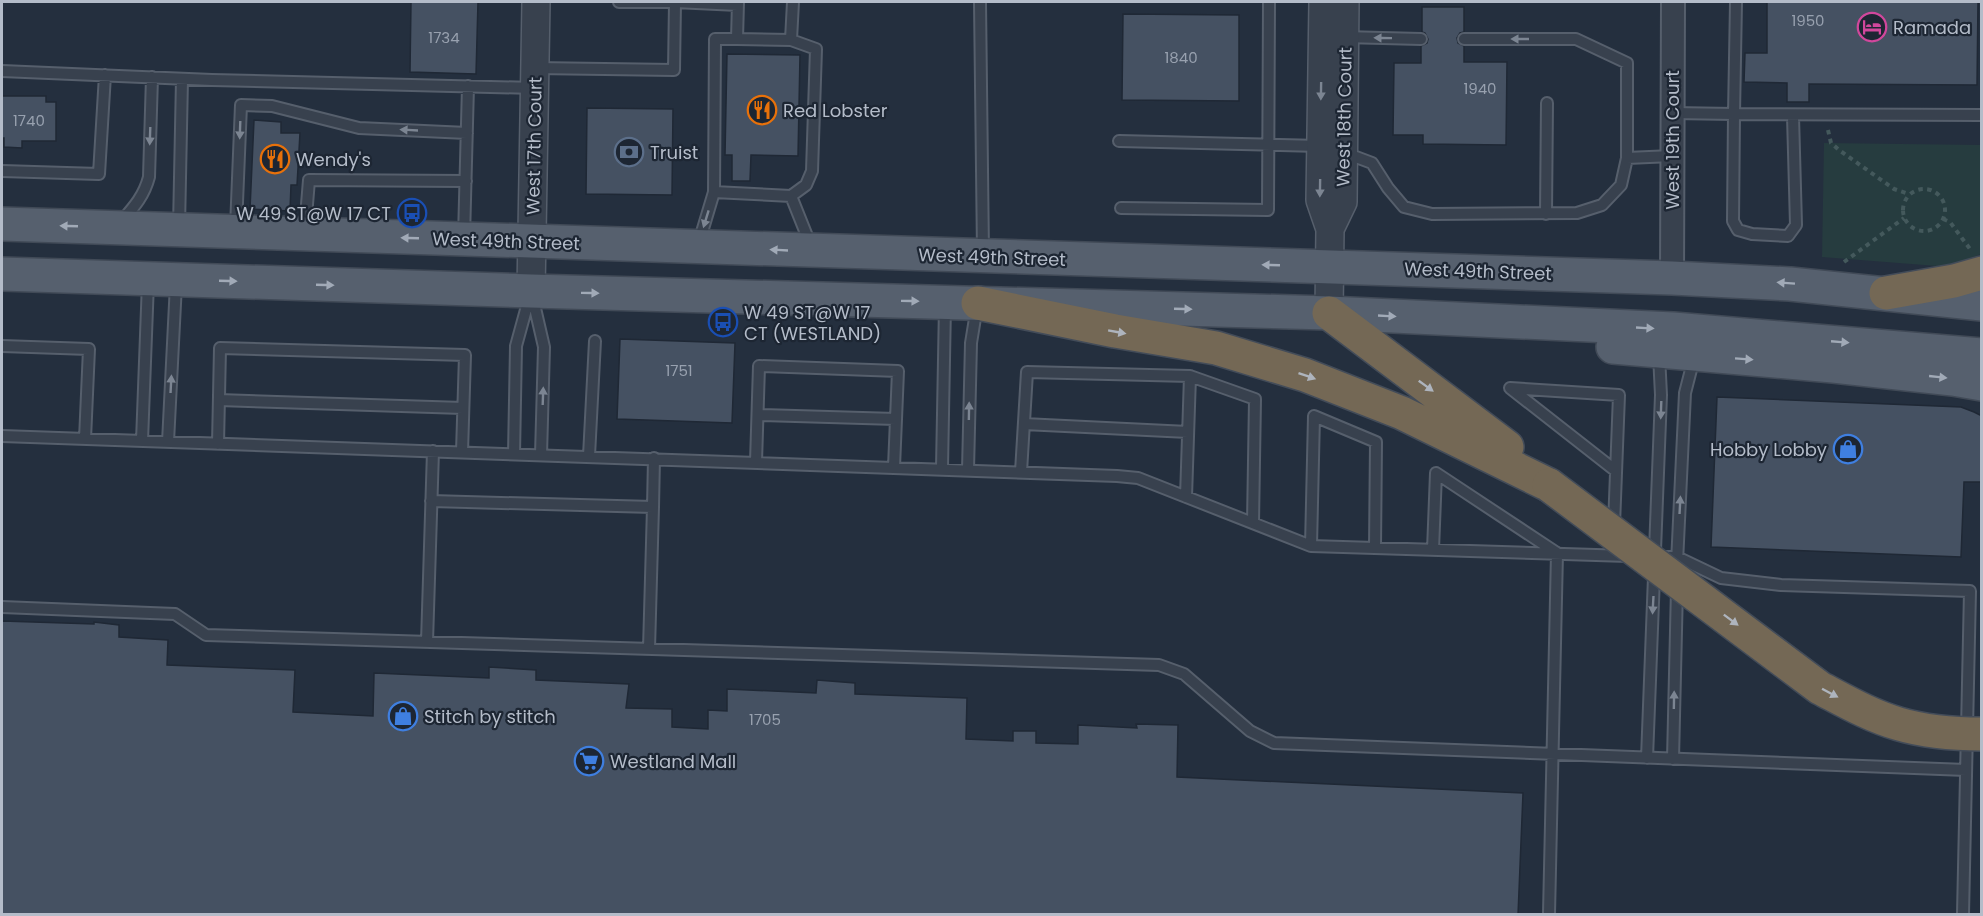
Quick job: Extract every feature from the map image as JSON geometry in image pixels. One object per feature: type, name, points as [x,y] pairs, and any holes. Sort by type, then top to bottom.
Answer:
[{"type":"highway","points":[[1886,293],[1954,281],[1976,262]]},
{"type":"highway","points":[[978,303],[1115,331],[1216,348],[1305,375],[1402,413],[1549,484]]},
{"type":"highway","points":[[1329,313],[1503,443],[1549,484],[1820,688],[1862,710],[1899,724],[1949,734],[1982,734]]},
{"type":"main road","name":"West 49th Street","points":[[2,224],[1672,278],[1791,284],[1982,304]]},
{"type":"main road","points":[[2,274],[21,259],[35,254],[150,259],[168,250],[179,230]]},
{"type":"main road","points":[[2,274],[1329,313],[1673,329],[1982,355]]},
{"type":"main road","points":[[1437,318],[1485,332],[1695,356],[1833,366],[1982,384]]},
{"type":"street","name":"West 17th Court","points":[[531,291],[536,2]]},
{"type":"street","name":"West 18th Court","points":[[1323,2],[1334,37]]},
{"type":"street","name":"West 18th Court","points":[[1329,313],[1330,229],[1343,202],[1332,151],[1334,37],[1346,2]]},
{"type":"street","name":"West 19th Court","points":[[1672,278],[1673,2]]},
{"type":"lane","points":[[619,2],[738,3],[737,39]]},
{"type":"lane","points":[[2,71],[182,79],[468,86],[535,78],[674,70],[675,2]]},
{"type":"lane","points":[[791,40],[793,2]]},
{"type":"lane","points":[[980,2],[982,256]]},
{"type":"lane","points":[[1121,208],[1268,210],[1269,2]]},
{"type":"lane","points":[[1736,2],[1733,220],[1738,230],[1752,234],[1788,236],[1796,225],[1793,116]]},
{"type":"lane","points":[[1334,37],[1421,39]]},
{"type":"lane","points":[[698,246],[714,192],[715,39],[791,40],[816,49],[812,171],[806,185],[791,196],[714,192]]},
{"type":"lane","points":[[1119,141],[1268,145],[1332,151],[1372,163],[1404,207],[1432,214],[1577,213],[1602,205],[1621,185],[1627,158],[1627,63],[1576,39],[1464,39]]},
{"type":"lane","points":[[2,171],[99,174],[105,75]]},
{"type":"lane","points":[[116,228],[138,203],[145,190],[148,177],[152,77]]},
{"type":"lane","points":[[179,230],[182,79]]},
{"type":"lane","points":[[464,240],[468,86]]},
{"type":"lane","points":[[1546,214],[1547,103]]},
{"type":"lane","points":[[236,232],[241,105],[272,106],[360,128],[467,133]]},
{"type":"lane","points":[[1672,113],[1793,116],[1982,115]]},
{"type":"lane","points":[[1627,158],[1672,156]]},
{"type":"lane","points":[[305,234],[309,180],[466,181]]},
{"type":"lane","points":[[791,196],[813,251]]},
{"type":"lane","points":[[142,441],[162,279]]},
{"type":"lane","points":[[162,279],[168,442]]},
{"type":"lane","points":[[514,454],[516,346],[531,291]]},
{"type":"lane","points":[[531,291],[544,347],[541,455]]},
{"type":"lane","points":[[942,468],[945,302]]},
{"type":"lane","points":[[968,470],[971,343],[978,303]]},
{"type":"lane","points":[[589,456],[595,341]]},
{"type":"lane","points":[[2,346],[89,349],[85,439]]},
{"type":"lane","points":[[218,444],[220,348],[465,355],[462,452]]},
{"type":"lane","points":[[1647,758],[1661,395],[1659,352]]},
{"type":"lane","points":[[1673,759],[1677,557],[1684,393],[1695,356]]},
{"type":"lane","points":[[756,462],[759,366],[898,371],[894,467]]},
{"type":"lane","points":[[1021,472],[1027,372],[1190,376],[1255,399],[1253,523]]},
{"type":"lane","points":[[1186,496],[1190,376]]},
{"type":"lane","points":[[1613,555],[1619,395],[1510,388],[1616,471]]},
{"type":"lane","points":[[219,400],[463,408]]},
{"type":"lane","points":[[758,415],[896,419]]},
{"type":"lane","points":[[1311,546],[1314,416],[1376,442],[1375,548]]},
{"type":"lane","points":[[1024,424],[1188,432]]},
{"type":"lane","points":[[2,436],[942,468],[1138,478],[1311,546],[1677,557],[1721,578],[1781,585],[1970,591],[1963,915]]},
{"type":"lane","points":[[427,642],[433,451]]},
{"type":"lane","points":[[649,649],[654,458]]},
{"type":"lane","points":[[1433,550],[1436,473],[1557,554]]},
{"type":"lane","points":[[431,501],[653,507]]},
{"type":"lane","points":[[1549,915],[1557,554]]},
{"type":"lane","points":[[2,607],[175,614],[206,635],[1159,665],[1184,674],[1250,731],[1274,743],[1966,770]]},
{"type":"path","points":[[1831,143],[1894,189],[1909,194]]},
{"type":"path","points":[[1920,189],[1934,191],[1939,195],[1945,207],[1943,219],[1938,225],[1925,231],[1911,227],[1904,218],[1902,208],[1909,194],[1920,189]]},
{"type":"path","points":[[1844,263],[1904,218]]},
{"type":"path","points":[[1943,219],[1950,222],[1976,262]]},
{"type":"green space","points":[[1824,143],[1981,145],[1981,254],[1953,265],[1937,266],[1822,257]]},
{"type":"building","points":[[411,2],[478,2],[476,74],[410,72]]},
{"type":"building","name":"Ramada","points":[[1767,2],[1978,2],[1977,85],[1809,84],[1809,102],[1787,102],[1787,83],[1744,82],[1745,53],[1767,53]]},
{"type":"building","points":[[1422,7],[1464,7],[1464,32],[1460,33],[1457,38],[1458,43],[1464,46],[1464,62],[1507,62],[1506,145],[1423,144],[1423,135],[1393,135],[1394,63],[1421,63],[1421,46],[1427,43],[1428,39],[1422,32]]},
{"type":"building","points":[[1123,14],[1239,15],[1239,101],[1122,100]]},
{"type":"building","name":"Red Lobster","points":[[727,54],[800,55],[798,156],[751,155],[750,181],[732,181],[732,155],[725,155]]},
{"type":"building","points":[[2,96],[46,96],[46,102],[56,102],[56,141],[22,141],[22,148],[4,147]]},
{"type":"building","name":"Truist","points":[[587,108],[673,109],[672,195],[586,194]]},
{"type":"building","name":"Wendy's","points":[[254,120],[281,122],[281,133],[300,133],[297,185],[291,185],[290,211],[250,209]]},
{"type":"building","points":[[620,339],[735,343],[732,423],[617,419]]},
{"type":"building","name":"Hobby Lobby","points":[[1717,397],[1961,407],[1982,416],[1982,482],[1964,482],[1961,557],[1711,547]]},
{"type":"building","name":"Westland Mall","points":[[2,621],[94,624],[94,622],[119,625],[119,637],[168,640],[167,665],[295,670],[293,712],[373,716],[374,673],[489,678],[489,667],[536,670],[536,680],[629,684],[626,708],[672,709],[672,727],[708,729],[708,710],[727,711],[727,689],[816,693],[817,680],[855,683],[855,694],[967,698],[966,739],[1013,741],[1013,731],[1036,731],[1036,743],[1078,744],[1078,725],[1137,728],[1136,724],[1178,725],[1177,777],[1523,793],[1518,915],[2,915]]},
{"type":"place","name":"Ramada","points":[[1872,27]]},
{"type":"place","name":"Red Lobster","points":[[762,110]]},
{"type":"place","name":"Truist","points":[[629,152]]},
{"type":"place","name":"Wendy's","points":[[275,159]]},
{"type":"place","name":"W 49 ST@W 17 CT","points":[[412,213]]},
{"type":"place","name":"W 49 ST@W 17 CT (WESTLAND)","points":[[723,322]]},
{"type":"place","name":"Hobby Lobby","points":[[1848,449]]},
{"type":"place","name":"Stitch by stitch","points":[[403,716]]},
{"type":"place","name":"Westland Mall","points":[[589,761]]}]
